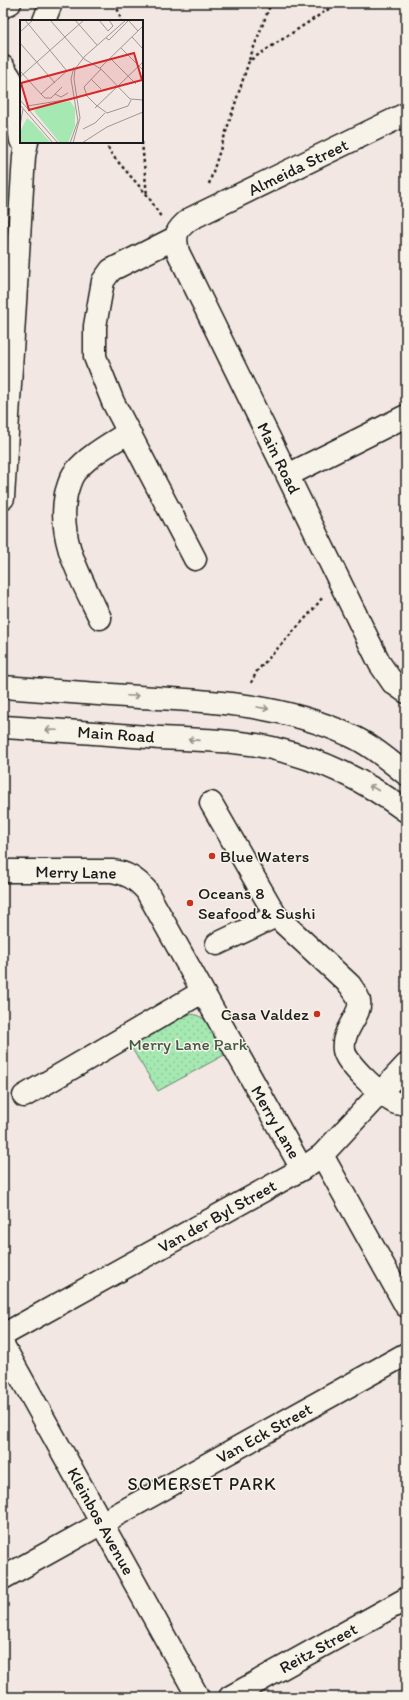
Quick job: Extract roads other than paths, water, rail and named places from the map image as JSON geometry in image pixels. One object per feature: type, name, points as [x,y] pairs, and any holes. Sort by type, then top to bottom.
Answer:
[{"type":"main road","points":[[3,7],[10,3]]},
{"type":"main road","points":[[44,20],[51,3]]},
{"type":"main road","points":[[3,67],[13,83],[18,101],[18,126],[20,132]]},
{"type":"main road","name":"Almeida Street","points":[[175,238],[180,227],[190,219],[406,114]]},
{"type":"main road","points":[[3,498],[24,145]]},
{"type":"main road","points":[[175,238],[111,270],[103,281],[95,326],[95,357],[113,402],[194,559]]},
{"type":"main road","name":"Main Road","points":[[175,238],[178,252],[380,664],[393,683],[406,692]]},
{"type":"main road","points":[[288,475],[406,416]]},
{"type":"main road","points":[[100,618],[72,560],[65,538],[63,508],[68,487],[74,473],[87,459],[129,432]]},
{"type":"main road","points":[[3,687],[241,704],[282,711],[317,722],[350,735],[377,752],[406,774]]},
{"type":"main road","name":"Main Road","points":[[3,727],[233,742],[272,748],[315,760],[343,772],[378,790],[406,811]]},
{"type":"main road","points":[[211,803],[276,916],[350,985],[356,994],[359,1001],[359,1008],[345,1034],[344,1051],[350,1062],[380,1093],[395,1103],[406,1104]]},
{"type":"main road","name":"Merry Lane","points":[[3,871],[122,872],[132,877],[146,890],[302,1169]]},
{"type":"main road","points":[[217,944],[276,916]]},
{"type":"main road","points":[[24,1096],[202,992]]},
{"type":"main road","name":"Van der Byl Street","points":[[3,1335],[302,1169],[322,1155],[406,1065]]},
{"type":"main road","points":[[322,1155],[406,1306]]},
{"type":"main road","name":"Kleinbos Avenue","points":[[3,1345],[198,1697]]},
{"type":"main road","name":"Van Eck Street","points":[[3,1578],[406,1354]]},
{"type":"main road","name":"Reitz Street","points":[[230,1697],[406,1599]]},
{"type":"place","name":"Blue Waters","points":[[212,856]]},
{"type":"place","name":"Oceans 8 Seafood & Sushi","points":[[190,903]]},
{"type":"place","name":"Casa Valdez","points":[[317,1014]]},
{"type":"district","name":"SOMERSET PARK","points":[[202,1484]]},
{"type":"park label","name":"Merry Lane Park","points":[[188,1044]]}]
